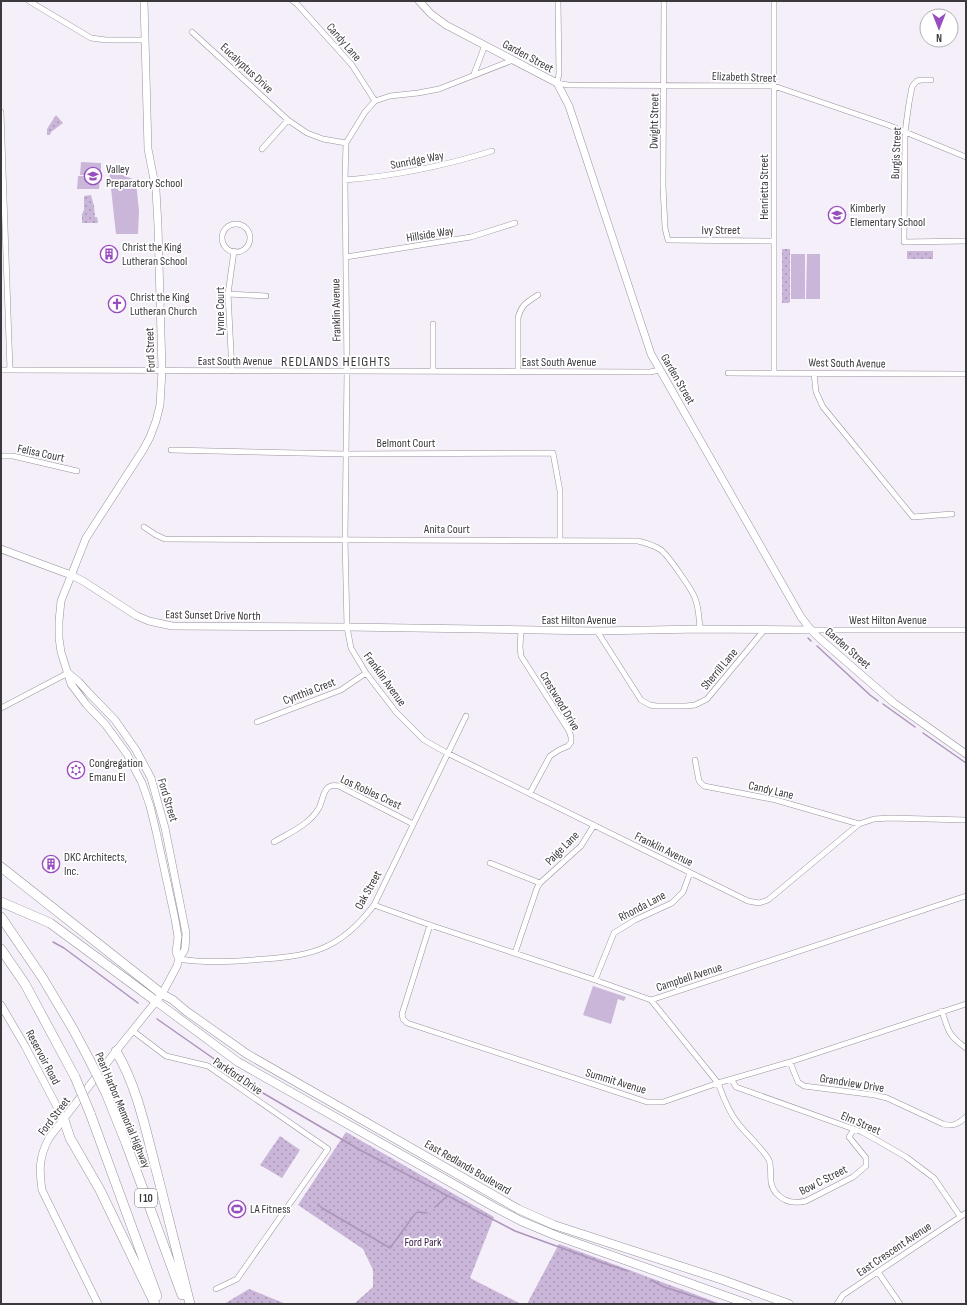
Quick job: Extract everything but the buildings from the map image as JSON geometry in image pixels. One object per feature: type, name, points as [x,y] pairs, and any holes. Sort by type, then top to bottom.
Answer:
[{"type":"highway","points":[[1,867],[162,994]]},
{"type":"highway","points":[[1,902],[50,923],[157,1002]]},
{"type":"highway","name":"Pearl Harbor Memorial Highway","points":[[4,920],[42,977],[90,1059],[106,1093],[126,1143],[186,1304]]},
{"type":"highway","name":"I 10","points":[[1,949],[25,984],[75,1077],[90,1113],[160,1304]]},
{"type":"highway","points":[[116,1051],[135,1092],[145,1123],[190,1304]]},
{"type":"highway","points":[[64,1120],[70,1138],[100,1190],[156,1304]]},
{"type":"main road","name":"East Redlands Boulevard","points":[[162,994],[173,1000],[186,1011],[247,1054],[518,1209],[554,1225],[723,1280],[789,1304]]},
{"type":"main road","name":"East Redlands Boulevard","points":[[157,1002],[238,1062],[521,1221],[556,1236],[748,1304]]},
{"type":"street","points":[[29,1],[91,38],[106,40],[145,40]]},
{"type":"street","name":"Ford Street","points":[[144,1],[148,149],[156,190],[158,226],[162,371],[160,405],[150,437],[143,450],[86,538],[61,602],[59,638],[61,652],[71,684],[86,704],[105,724],[127,754],[142,783],[150,806],[175,918],[178,937],[176,952],[179,959]]},
{"type":"street","name":"Candy Lane","points":[[293,1],[352,66],[375,101]]},
{"type":"street","name":"Garden Street","points":[[419,1],[431,14],[446,26],[556,83],[569,106],[647,344],[660,370],[801,617],[811,630],[894,703],[966,754]]},
{"type":"street","points":[[556,83],[559,74],[558,1]]},
{"type":"street","name":"Dwight Street","points":[[664,1],[665,85],[663,186],[665,228],[668,240]]},
{"type":"street","name":"Henrietta Street","points":[[774,1],[774,372]]},
{"type":"street","name":"Eucalyptus Drive","points":[[192,32],[288,120],[307,133],[323,139],[346,143]]},
{"type":"street","points":[[474,74],[485,45]]},
{"type":"street","points":[[375,101],[390,96],[439,89],[513,60]]},
{"type":"street","name":"Burgis Street","points":[[931,80],[917,81],[912,87],[905,132],[904,242],[966,241]]},
{"type":"street","name":"Elizabeth Street","points":[[556,83],[568,85],[774,86],[905,132],[966,157]]},
{"type":"street","name":"Franklin Avenue","points":[[375,101],[364,112],[346,143],[346,627],[351,648],[366,674],[396,712],[424,740],[447,753],[748,902],[758,903],[768,900],[859,824],[874,819],[966,820]]},
{"type":"street","points":[[1,112],[10,370]]},
{"type":"street","points":[[262,149],[288,120]]},
{"type":"street","name":"Sunridge Way","points":[[345,180],[379,177],[435,167],[492,151]]},
{"type":"street","name":"Hillside Way","points":[[346,257],[471,237],[515,223]]},
{"type":"street","points":[[239,224],[247,228],[250,240],[243,250],[234,251],[228,249],[224,244],[223,234],[229,226],[239,224]]},
{"type":"street","name":"Ivy Street","points":[[668,240],[774,241]]},
{"type":"street","name":"Lynne Court","points":[[232,371],[228,294],[234,251]]},
{"type":"street","points":[[228,294],[266,296]]},
{"type":"street","points":[[518,372],[519,311],[523,305],[538,295]]},
{"type":"street","points":[[433,324],[433,371]]},
{"type":"street","name":"East South Avenue","points":[[1,370],[650,372],[660,370]]},
{"type":"street","name":"West South Avenue","points":[[728,373],[966,374]]},
{"type":"street","points":[[814,373],[816,392],[819,402],[913,517],[952,514]]},
{"type":"street","name":"Belmont Court","points":[[171,450],[345,454],[553,453],[560,491],[560,540]]},
{"type":"street","name":"Felisa Court","points":[[1,456],[13,456],[77,471]]},
{"type":"street","name":"Anita Court","points":[[144,527],[156,536],[165,538],[638,541],[653,545],[660,549],[666,555],[695,596],[699,612],[700,629]]},
{"type":"street","name":"East Sunset Drive North","points":[[1,548],[83,580],[137,616],[158,624],[172,626],[346,627]]},
{"type":"street","name":"East Hilton Avenue","points":[[346,627],[521,631],[700,629],[811,630]]},
{"type":"street","name":"Sherrill Lane","points":[[597,631],[641,700],[650,705],[678,706],[695,705],[707,699],[765,630]]},
{"type":"street","name":"West Hilton Avenue","points":[[811,630],[966,630]]},
{"type":"street","name":"Crestwood Drive","points":[[521,631],[521,656],[569,731],[571,737],[571,742],[568,746],[550,756],[530,793]]},
{"type":"street","points":[[1,708],[68,673]]},
{"type":"street","name":"Ford Street","points":[[68,673],[79,682],[114,720],[136,750],[151,778],[166,828],[186,933],[185,949],[157,1002],[116,1051],[50,1138],[44,1149],[40,1162],[42,1190],[98,1304]]},
{"type":"street","name":"Cynthia Crest","points":[[257,722],[341,690],[366,674]]},
{"type":"street","name":"Oak Street","points":[[179,959],[200,962],[218,962],[297,956],[332,944],[357,926],[374,905],[466,716]]},
{"type":"street","name":"Candy Lane","points":[[695,760],[699,781],[704,786],[776,800],[859,824]]},
{"type":"street","name":"Los Robles Crest","points":[[274,842],[307,823],[318,809],[326,790],[329,786],[334,785],[339,786],[413,824]]},
{"type":"street","name":"Paige Lane","points":[[515,953],[540,883],[581,846],[594,825]]},
{"type":"street","points":[[156,831],[162,834],[166,854],[171,859]]},
{"type":"street","points":[[490,863],[540,883]]},
{"type":"street","name":"Rhonda Lane","points":[[595,980],[614,933],[636,920],[672,903],[683,892],[690,873]]},
{"type":"street","name":"Campbell Avenue","points":[[374,905],[651,1000],[966,896]]},
{"type":"street","name":"Summit Avenue","points":[[430,925],[402,1014],[403,1019],[407,1024],[647,1102],[663,1102],[966,1004]]},
{"type":"street","points":[[651,1000],[718,1083]]},
{"type":"street","name":"Reservoir Road","points":[[1,1005],[26,1046],[64,1120]]},
{"type":"street","points":[[942,1011],[948,1031],[952,1037],[966,1048]]},
{"type":"street","name":"Parkford Drive","points":[[133,1031],[166,1056],[208,1066],[328,1149],[237,1278],[216,1289]]},
{"type":"street","name":"Grandview Drive","points":[[790,1062],[798,1082],[804,1086],[875,1095],[887,1098],[949,1126],[956,1125],[966,1118]]},
{"type":"street","name":"Elm Street","points":[[732,1080],[736,1087],[862,1132],[906,1157],[934,1178],[960,1216]]},
{"type":"street","name":"Bow C Street","points":[[718,1083],[735,1121],[769,1160],[770,1181],[774,1191],[780,1198],[789,1202],[798,1203],[806,1201],[854,1177],[866,1166],[866,1158],[849,1137],[854,1129]]},
{"type":"street","name":"East Crescent Avenue","points":[[837,1304],[843,1295],[966,1213]]},
{"type":"street","points":[[878,1272],[900,1304]]},
{"type":"green space","points":[[56,115],[63,123],[51,132],[50,135],[47,135],[47,129]]},
{"type":"green space","points":[[81,162],[101,163],[101,175],[80,175]]},
{"type":"green space","points":[[109,170],[133,179],[136,182],[139,211],[138,234],[116,234]]},
{"type":"green space","points":[[78,176],[100,176],[99,189],[77,189]]},
{"type":"green space","points":[[91,195],[95,217],[97,217],[98,223],[82,223],[84,196]]},
{"type":"green space","points":[[782,249],[790,249],[789,303],[782,303]]},
{"type":"green space","points":[[907,251],[933,251],[933,259],[907,259]]},
{"type":"green space","points":[[791,254],[805,254],[805,299],[791,299]]},
{"type":"green space","points":[[807,254],[820,254],[820,299],[806,299]]},
{"type":"green space","points":[[593,986],[626,997],[624,1001],[618,999],[611,1024],[583,1015]]},
{"type":"green space","name":"Ford Park","points":[[346,1132],[494,1217],[470,1278],[521,1304],[354,1304],[373,1287],[373,1270],[363,1249],[298,1205]]},
{"type":"green space","points":[[280,1136],[300,1150],[282,1178],[260,1165]]},
{"type":"green space","points":[[559,1244],[721,1304],[527,1304]]},
{"type":"green space","points":[[249,1289],[286,1304],[224,1304]]},
{"type":"waterway","points":[[808,638],[811,641]]},
{"type":"waterway","points":[[817,646],[878,701]]},
{"type":"waterway","points":[[883,704],[915,727]]},
{"type":"waterway","points":[[923,733],[966,763]]},
{"type":"waterway","points":[[53,942],[64,948],[138,1003]]},
{"type":"waterway","points":[[157,1019],[263,1093],[360,1150],[515,1231],[628,1271]]},
{"type":"waterway","points":[[435,1207],[447,1196]]},
{"type":"waterway","points":[[318,1204],[322,1208],[390,1248],[415,1214],[418,1212],[427,1213]]},
{"type":"waterway","points":[[651,1280],[664,1287],[717,1304]]},
{"type":"place","name":"Valley Preparatory School","points":[[93,176]]},
{"type":"place","name":"Kimberly Elementary School","points":[[837,215]]},
{"type":"place","name":"Christ the King Lutheran School","points":[[109,254]]},
{"type":"place","name":"Christ the King Lutheran Church","points":[[117,304]]},
{"type":"place","name":"Congregation Emanu El","points":[[76,770]]},
{"type":"place","name":"DKC Architects, Inc.","points":[[51,864]]},
{"type":"place","name":"LA Fitness","points":[[237,1209]]},
{"type":"district","name":"REDLANDS HEIGHTS","points":[[336,361]]}]
